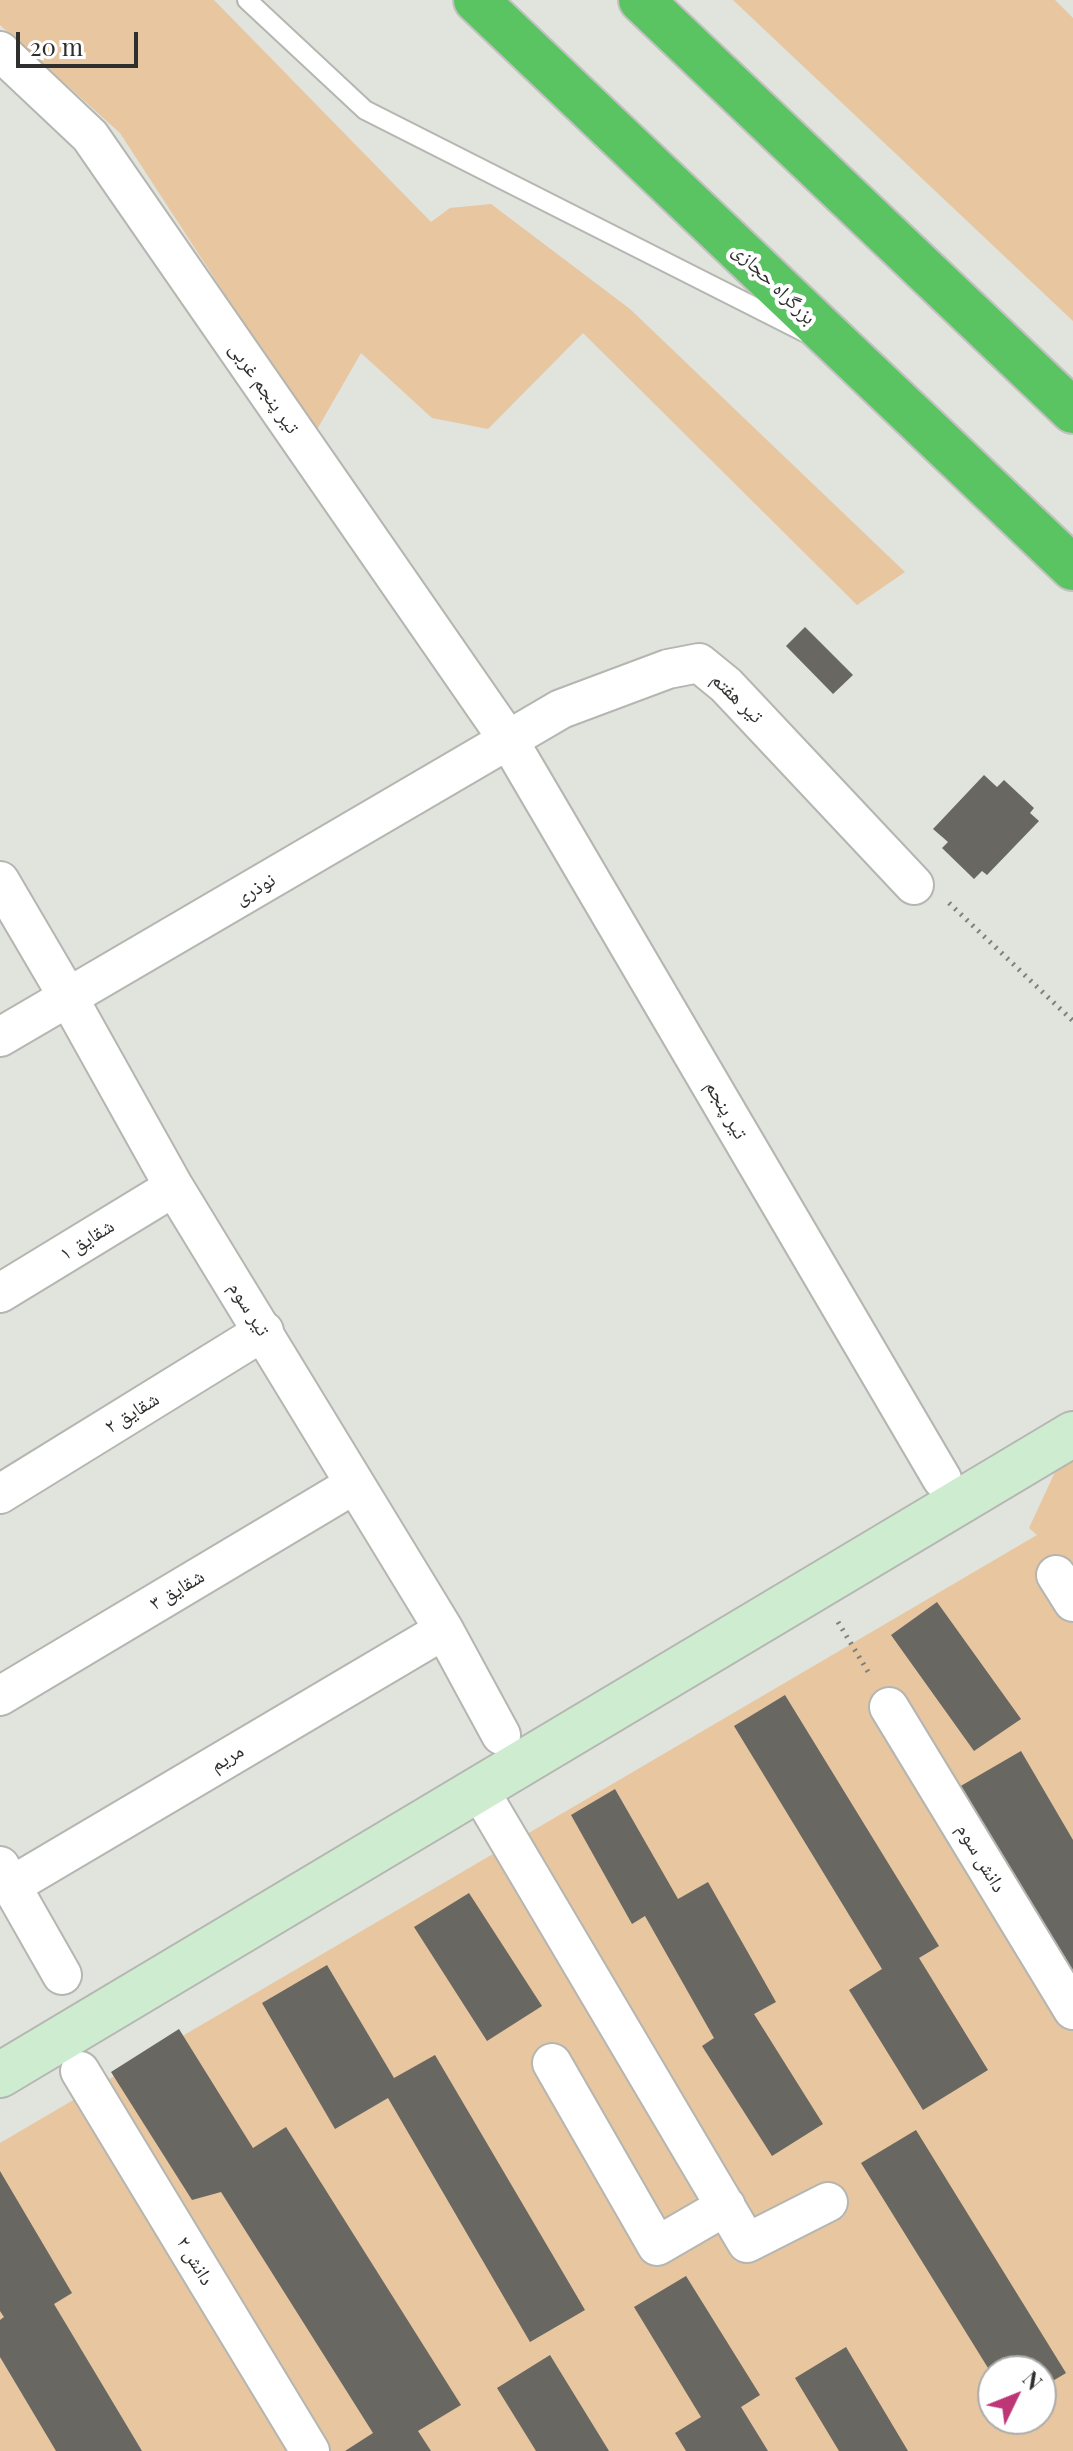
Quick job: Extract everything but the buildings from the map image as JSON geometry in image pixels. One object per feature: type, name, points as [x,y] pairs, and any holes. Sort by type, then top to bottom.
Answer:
[{"type":"highway","name":"بزرگراه حجازی","points":[[476,0],[1073,568]]},
{"type":"highway","points":[[641,0],[1073,411]]},
{"type":"street","name":"تیر پنجم غربی","points":[[0,51],[90,136],[509,741]]},
{"type":"street","name":"تیر هفتم","points":[[509,741],[561,709],[668,669],[699,663],[726,685],[914,885]]},
{"type":"street","name":"نوذری","points":[[0,1037],[509,741]]},
{"type":"street","name":"تیر پنجم","points":[[509,741],[942,1479]]},
{"type":"street","name":"تیر سوم","points":[[0,881],[174,1187],[444,1630],[501,1735]]},
{"type":"street","name":"شقایق ۱","points":[[0,1293],[174,1187]]},
{"type":"street","name":"شقایق ۲","points":[[0,1494],[264,1331]]},
{"type":"street","points":[[0,2075],[1073,1434]]},
{"type":"street","name":"شقایق ۳","points":[[0,1696],[355,1484]]},
{"type":"street","name":"مریم","points":[[5,1876],[444,1630]]},
{"type":"street","name":"دانش سوم","points":[[889,1707],[1073,2010]]},
{"type":"street","points":[[478,1788],[747,2243],[828,2202]]},
{"type":"street","points":[[5,1876],[62,1975]]},
{"type":"street","points":[[552,2063],[657,2246],[726,2206]]},
{"type":"street","name":"دانش ۲","points":[[80,2071],[310,2451]]},
{"type":"lane","points":[[247,0],[365,110],[849,355]]},
{"type":"path","points":[[816,1587],[889,1707]]},
{"type":"shaded area","points":[[0,0],[214,0],[431,222],[450,208],[491,204],[630,309],[905,572],[857,605],[583,333],[488,429],[432,418],[361,353],[315,433],[120,133],[0,25]]},
{"type":"shaded area","points":[[733,0],[1055,0],[1073,18],[1073,321]]},
{"type":"shaded area","points":[[1073,1451],[1073,2451],[0,2451],[0,2143],[1037,1535],[1029,1528],[1062,1457]]}]
